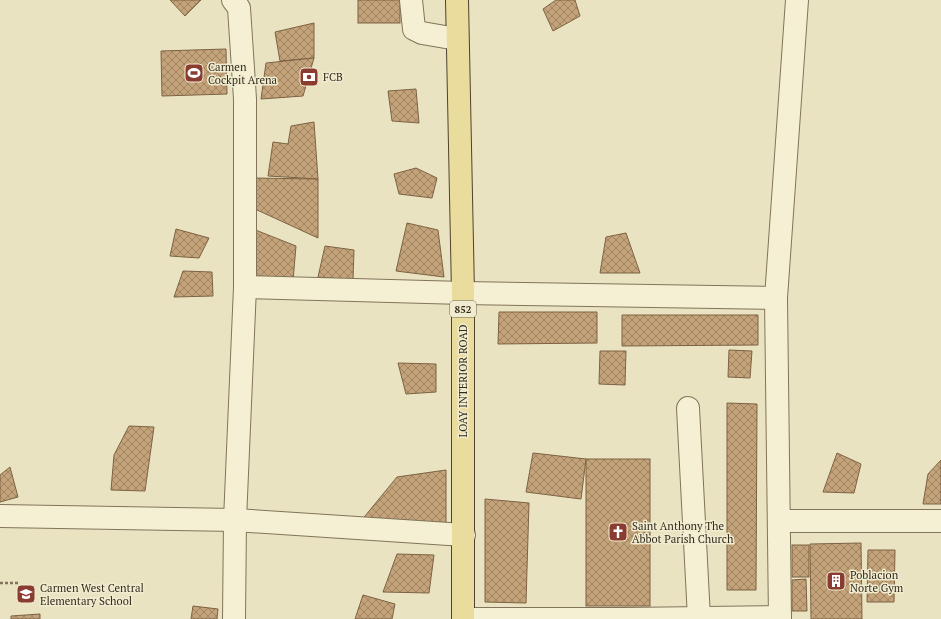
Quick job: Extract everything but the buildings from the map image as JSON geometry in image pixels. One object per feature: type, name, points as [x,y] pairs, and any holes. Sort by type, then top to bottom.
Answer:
[{"type":"main road","name":"LOAY INTERIOR ROAD","points":[[457,0],[463,294],[463,619]]},
{"type":"street","points":[[233,0],[239,8],[245,100],[245,287],[235,520],[234,619]]},
{"type":"street","points":[[411,0],[414,29],[422,33],[457,39]]},
{"type":"street","points":[[463,619],[780,618],[776,298],[797,0]]},
{"type":"street","points":[[245,287],[463,294],[776,298]]},
{"type":"street","points":[[688,408],[698,618]]},
{"type":"street","points":[[0,516],[235,520],[464,535]]},
{"type":"street","points":[[779,521],[941,521]]},
{"type":"path","points":[[0,583],[18,583]]},
{"type":"place","name":"Carmen Cockpit Arena","points":[[194,73]]},
{"type":"place","name":"FCB","points":[[309,77]]},
{"type":"place","name":"Saint Anthony The Abbot Parish Church","points":[[618,532]]},
{"type":"place","name":"Poblacion Norte Gym","points":[[836,581]]},
{"type":"place","name":"Carmen West Central Elementary School","points":[[26,594]]}]
